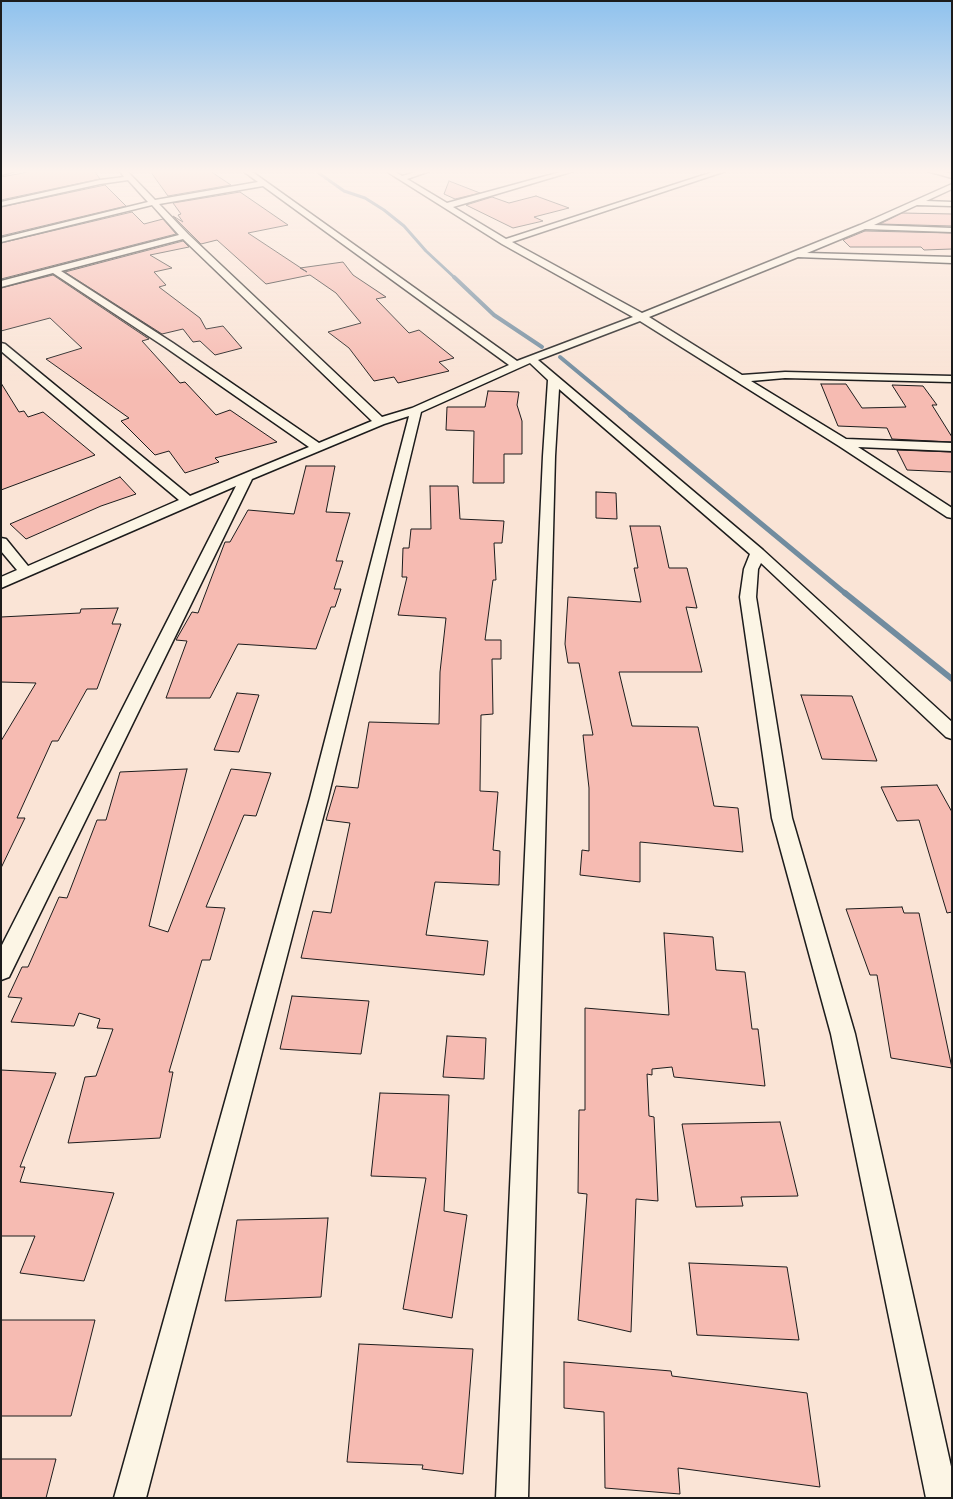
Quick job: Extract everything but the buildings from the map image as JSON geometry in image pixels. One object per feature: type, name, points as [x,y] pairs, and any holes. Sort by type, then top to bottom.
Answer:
[{"type":"street","points":[[1,284],[166,241]]},
{"type":"street","points":[[190,241],[380,422]]},
{"type":"street","points":[[346,241],[516,365]]},
{"type":"street","points":[[1,583],[188,501],[246,479],[380,422],[416,410],[516,365],[640,317],[827,241]]},
{"type":"street","points":[[505,242],[640,317],[843,443],[952,514]]},
{"type":"street","points":[[793,254],[948,260],[952,268]]},
{"type":"street","points":[[54,270],[319,448]]},
{"type":"street","points":[[1,346],[188,501]]},
{"type":"street","points":[[512,1498],[562,397],[554,378],[531,359]]},
{"type":"street","points":[[740,379],[760,376],[785,375],[952,379]]},
{"type":"street","points":[[562,397],[758,553],[952,732]]},
{"type":"street","points":[[130,1498],[319,798],[416,410]]},
{"type":"street","points":[[843,443],[952,447]]},
{"type":"street","points":[[1,970],[246,479]]},
{"type":"street","points":[[1,542],[26,572]]},
{"type":"street","points":[[758,553],[750,569],[748,598],[782,818],[843,1034],[942,1498]]},
{"type":"waterway","points":[[417,241],[455,278]]},
{"type":"waterway","points":[[454,277],[494,315],[542,347]]},
{"type":"waterway","points":[[560,357],[631,416]]},
{"type":"waterway","points":[[630,415],[846,594]]},
{"type":"waterway","points":[[845,593],[952,679]]}]
